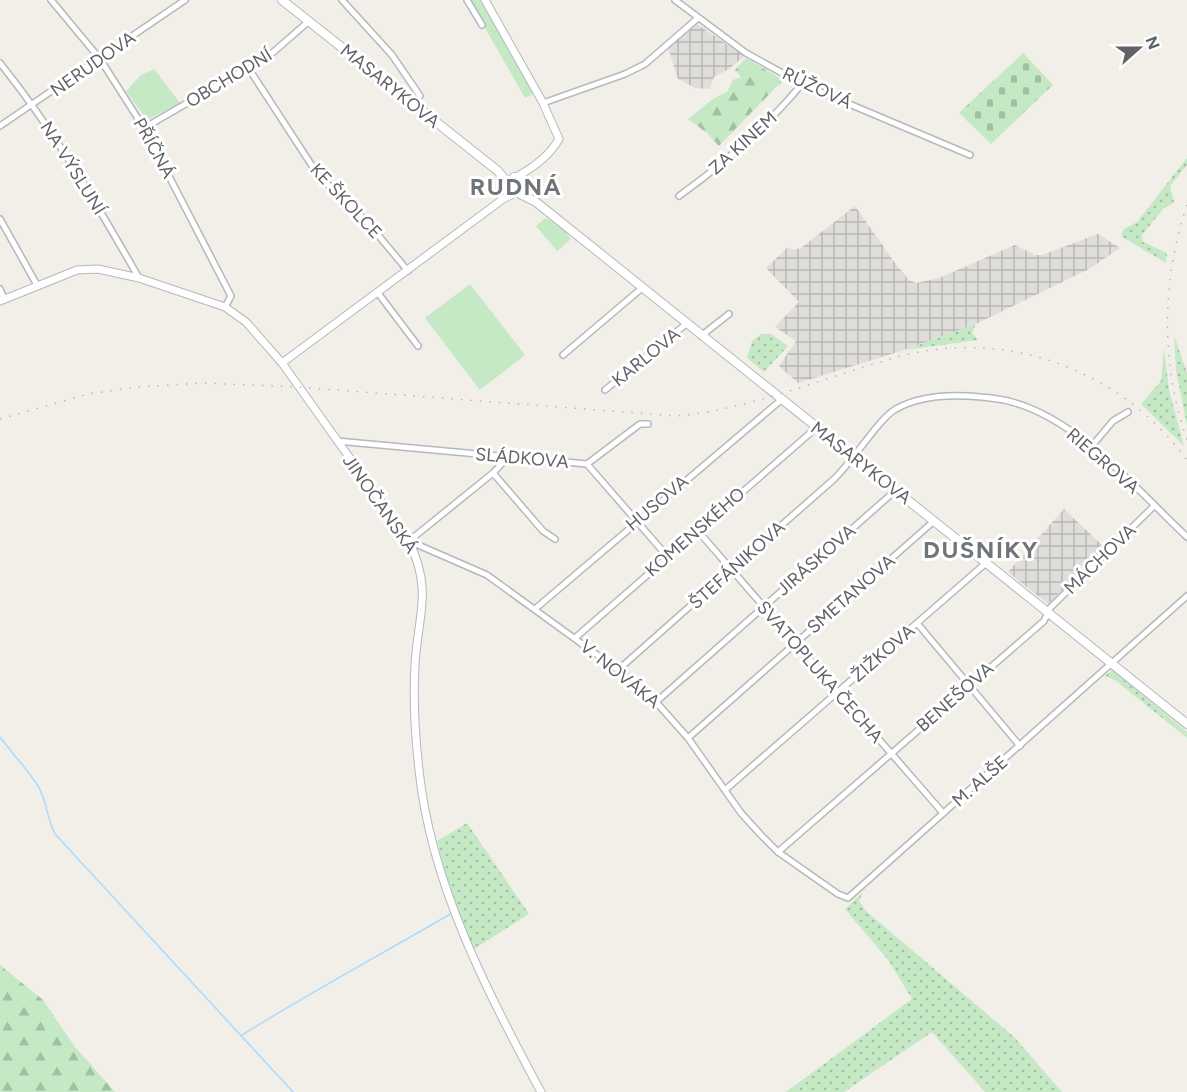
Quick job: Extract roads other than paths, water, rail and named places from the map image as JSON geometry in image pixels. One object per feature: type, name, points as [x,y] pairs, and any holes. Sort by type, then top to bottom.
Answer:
[{"type":"main road","name":"MASARYKOVA","points":[[282,0],[498,171]]},
{"type":"main road","points":[[498,171],[524,178],[519,187]]},
{"type":"main road","points":[[498,171],[519,187]]},
{"type":"main road","points":[[517,176],[519,187]]},
{"type":"main road","name":"MASARYKOVA","points":[[519,187],[686,324],[1187,724]]},
{"type":"street","name":"PŘÍČNÁ","points":[[51,0],[100,59],[144,128],[231,296],[225,308]]},
{"type":"street","name":"NERUDOVA","points":[[0,126],[185,0]]},
{"type":"street","points":[[342,0],[392,55],[420,96]]},
{"type":"street","points":[[467,0],[482,26]]},
{"type":"street","points":[[282,363],[519,187],[531,169],[554,147],[559,139],[543,103],[485,0]]},
{"type":"street","name":"RŮŽOVÁ","points":[[675,0],[747,53],[802,84],[970,155]]},
{"type":"street","points":[[543,103],[625,74],[645,64],[698,18]]},
{"type":"street","name":"OBCHODNÍ","points":[[144,128],[249,69],[276,50],[309,21]]},
{"type":"street","name":"NA VÝSLUNÍ","points":[[0,63],[33,105],[71,161],[139,278]]},
{"type":"street","name":"KE ŠKOLCE","points":[[249,69],[318,175],[368,223],[408,271]]},
{"type":"street","points":[[402,96],[411,84]]},
{"type":"street","name":"ZA KINEM","points":[[679,196],[730,157],[764,127],[802,84]]},
{"type":"street","points":[[517,176],[531,169]]},
{"type":"street","points":[[0,219],[37,285]]},
{"type":"street","name":"JINOČANSKÁ","points":[[2,300],[77,270],[98,269],[139,278],[225,308],[246,322],[282,363],[335,441],[408,541],[420,564],[424,583],[424,604],[415,662],[413,710],[419,772],[430,835],[454,914],[509,1032],[541,1092]]},
{"type":"street","points":[[563,355],[642,288]]},
{"type":"street","points":[[0,289],[2,300]]},
{"type":"street","points":[[378,293],[418,346]]},
{"type":"street","points":[[701,336],[729,314]]},
{"type":"street","name":"KARLOVA","points":[[605,390],[686,324]]},
{"type":"street","name":"RIEGROVA","points":[[854,458],[894,410],[928,398],[955,395],[1012,402],[1039,412],[1065,426],[1091,447],[1187,537]]},
{"type":"street","name":"HUSOVA","points":[[535,609],[636,520],[781,400]]},
{"type":"street","points":[[1091,447],[1113,421],[1128,412]]},
{"type":"street","points":[[587,464],[640,424],[648,424]]},
{"type":"street","name":"KOMENSKÉHO","points":[[575,638],[816,428]]},
{"type":"street","name":"SLÁDKOVA","points":[[335,441],[587,464],[667,556]]},
{"type":"street","points":[[408,541],[493,473],[508,457]]},
{"type":"street","name":"ŠTEFÁNIKOVA","points":[[618,670],[846,468],[854,458]]},
{"type":"street","points":[[493,473],[543,531],[555,539]]},
{"type":"street","name":"JIRÁSKOVA","points":[[656,702],[896,490]]},
{"type":"street","name":"MÁCHOVA","points":[[1048,613],[1154,506]]},
{"type":"street","name":"SMETANOVA","points":[[688,738],[934,521]]},
{"type":"street","name":"SVATOPLUKA ČECHA","points":[[698,531],[943,813]]},
{"type":"street","name":"V. NOVÁKA","points":[[408,541],[487,575],[618,670],[656,702],[688,738],[741,813],[778,852],[838,894],[848,898]]},
{"type":"street","name":"ŽIŽKOVA","points":[[725,790],[986,563]]},
{"type":"street","name":"M. ALŠE","points":[[848,898],[1187,596]]},
{"type":"street","name":"BENEŠOVA","points":[[778,852],[1044,621],[1048,613]]},
{"type":"street","points":[[917,623],[1020,746]]},
{"type":"waterway","points":[[0,737],[38,786],[55,834],[293,1092]]},
{"type":"waterway","points":[[242,1035],[452,913]]},
{"type":"railway","points":[[1187,205],[1172,263],[1168,323],[1172,383],[1187,440]]},
{"type":"railway","points":[[0,419],[88,394],[137,387],[202,383],[297,387],[676,416],[762,399],[901,356],[942,349],[982,348],[1022,353],[1060,364],[1096,381],[1130,402],[1160,429],[1187,460]]},
{"type":"district","name":"RUDNÁ","points":[[516,186]]},
{"type":"district","name":"DUŠNÍKY","points":[[981,549]]}]
